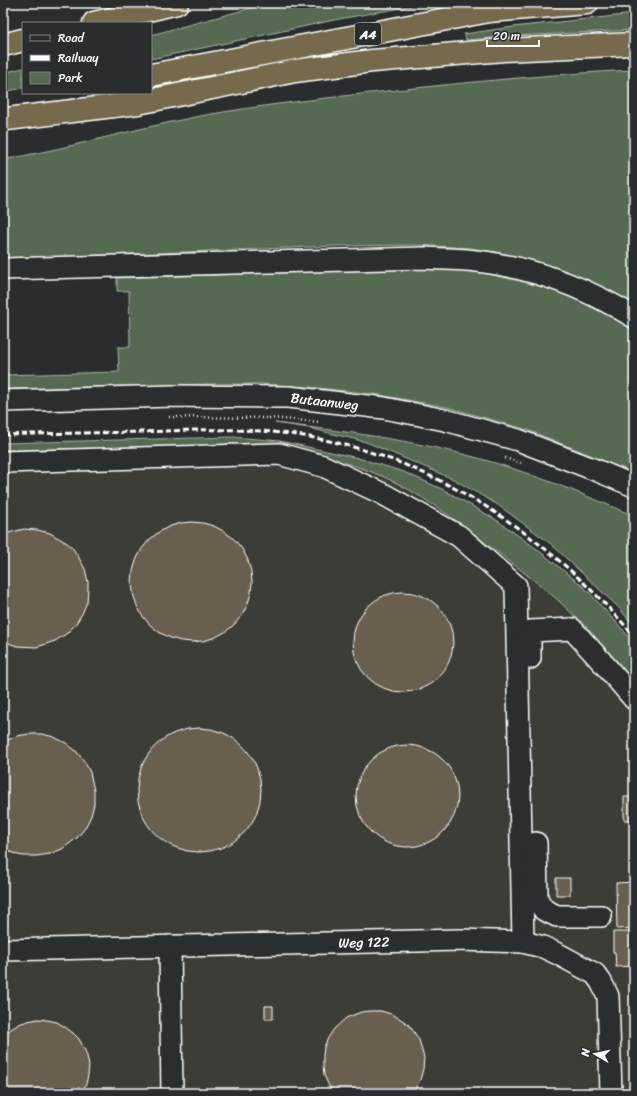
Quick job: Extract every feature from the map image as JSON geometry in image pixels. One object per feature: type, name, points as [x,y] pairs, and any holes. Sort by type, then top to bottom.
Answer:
[{"type":"highway","points":[[98,22],[177,3]]},
{"type":"highway","name":"A4","points":[[152,75],[489,11],[587,3]]},
{"type":"highway","points":[[3,45],[22,40]]},
{"type":"highway","name":"A4","points":[[5,120],[138,102],[295,71],[365,62],[504,50],[634,44]]},
{"type":"highway","name":"A4","points":[[5,120],[87,94]]},
{"type":"street","points":[[3,269],[424,258],[467,260],[514,267],[549,277],[589,292],[634,317]]},
{"type":"street","name":"Butaanweg","points":[[3,401],[172,396],[288,397],[377,407],[445,420],[518,440],[634,486]]},
{"type":"street","points":[[3,462],[279,454],[323,466],[383,494],[459,536],[516,586],[523,942]]},
{"type":"street","points":[[601,916],[558,916],[544,910],[537,899],[530,631],[572,629],[634,699]]},
{"type":"street","name":"Weg 122","points":[[3,950],[461,940],[523,942],[543,947],[560,955],[595,974],[601,982],[608,996],[611,1093]]},
{"type":"street","points":[[170,946],[172,1093]]},
{"type":"path","name":"Butaanweg","points":[[167,417],[271,418],[326,422]]},
{"type":"path","points":[[500,456],[523,464]]},
{"type":"shaded area","points":[[234,444],[261,445],[288,449],[350,464],[385,477],[418,495],[461,524],[560,602],[600,642],[634,681],[634,1093],[3,1093],[3,450]]},
{"type":"green space","points":[[270,3],[429,3],[339,19],[152,59],[152,35]]},
{"type":"green space","points":[[634,14],[634,30],[466,40],[464,34],[513,27]]},
{"type":"green space","points":[[22,68],[22,88],[3,92],[3,73]]},
{"type":"green space","points":[[634,70],[634,306],[568,273],[533,261],[472,248],[418,245],[338,246],[3,259],[3,160],[185,119],[247,108],[450,84]]},
{"type":"green space","points":[[410,269],[458,269],[493,275],[545,287],[583,302],[622,323],[634,332],[634,473],[528,430],[447,407],[374,394],[309,387],[261,384],[3,389],[3,375],[119,372],[118,347],[130,347],[129,291],[117,291],[117,278]]},
{"type":"green space","points":[[275,423],[403,441],[478,458],[557,484],[634,516],[634,626],[618,607],[551,544],[498,505],[453,479],[366,442],[309,428]]},
{"type":"green space","points":[[234,437],[280,441],[358,458],[404,472],[444,490],[495,519],[537,549],[585,588],[625,632],[634,644],[634,681],[579,620],[531,578],[472,532],[435,506],[397,483],[369,471],[323,457],[261,445],[3,450],[3,443]]},
{"type":"building","points":[[192,522],[215,526],[235,539],[248,559],[252,582],[248,605],[235,625],[215,638],[192,642],[169,638],[149,625],[136,605],[132,582],[136,559],[149,539],[169,526]]},
{"type":"building","points":[[24,529],[50,533],[72,547],[85,569],[88,582],[87,602],[75,625],[66,634],[55,641],[37,647],[17,646],[3,641],[3,535]]},
{"type":"building","points":[[403,592],[422,596],[438,607],[449,623],[453,642],[449,661],[438,677],[422,688],[403,692],[384,688],[368,677],[357,661],[353,642],[357,623],[368,607],[384,596]]},
{"type":"building","points":[[199,728],[211,729],[223,733],[234,738],[243,746],[251,755],[256,766],[260,778],[260,802],[256,814],[251,825],[243,834],[234,842],[223,847],[211,851],[199,852],[187,851],[175,847],[164,842],[155,834],[147,825],[142,814],[138,802],[137,790],[138,778],[142,766],[147,755],[155,746],[164,738],[175,733],[187,729]]},
{"type":"building","points":[[42,734],[54,737],[66,743],[76,751],[90,772],[94,791],[94,804],[91,816],[85,828],[77,838],[62,849],[50,854],[37,856],[18,855],[3,848],[3,742],[17,736]]},
{"type":"building","points":[[407,745],[427,749],[435,753],[443,760],[450,768],[454,776],[458,796],[454,816],[450,824],[443,832],[435,839],[427,843],[407,847],[387,843],[379,839],[371,832],[364,824],[360,816],[356,796],[360,776],[364,768],[371,760],[379,753],[387,749]]},
{"type":"building","points":[[624,797],[634,797],[634,820],[624,820]]},
{"type":"building","points":[[556,878],[570,878],[570,895],[556,895]]},
{"type":"building","points":[[634,882],[634,928],[617,929],[616,883]]},
{"type":"building","points":[[613,932],[634,932],[634,966],[616,967],[615,952],[613,952]]},
{"type":"building","points":[[265,1006],[273,1006],[273,1019],[265,1019]]},
{"type":"building","points":[[381,1011],[399,1018],[408,1024],[419,1040],[424,1058],[423,1069],[420,1080],[413,1093],[334,1093],[328,1084],[324,1075],[323,1056],[324,1047],[328,1038],[334,1029],[346,1018],[361,1012]]},
{"type":"building","points":[[38,1019],[57,1022],[79,1039],[87,1056],[89,1066],[86,1084],[82,1093],[3,1093],[3,1036],[19,1024]]},
{"type":"railway","points":[[3,435],[240,430],[272,432],[325,440],[376,454],[426,474],[472,498],[517,527],[559,560],[598,597],[634,636]]}]
